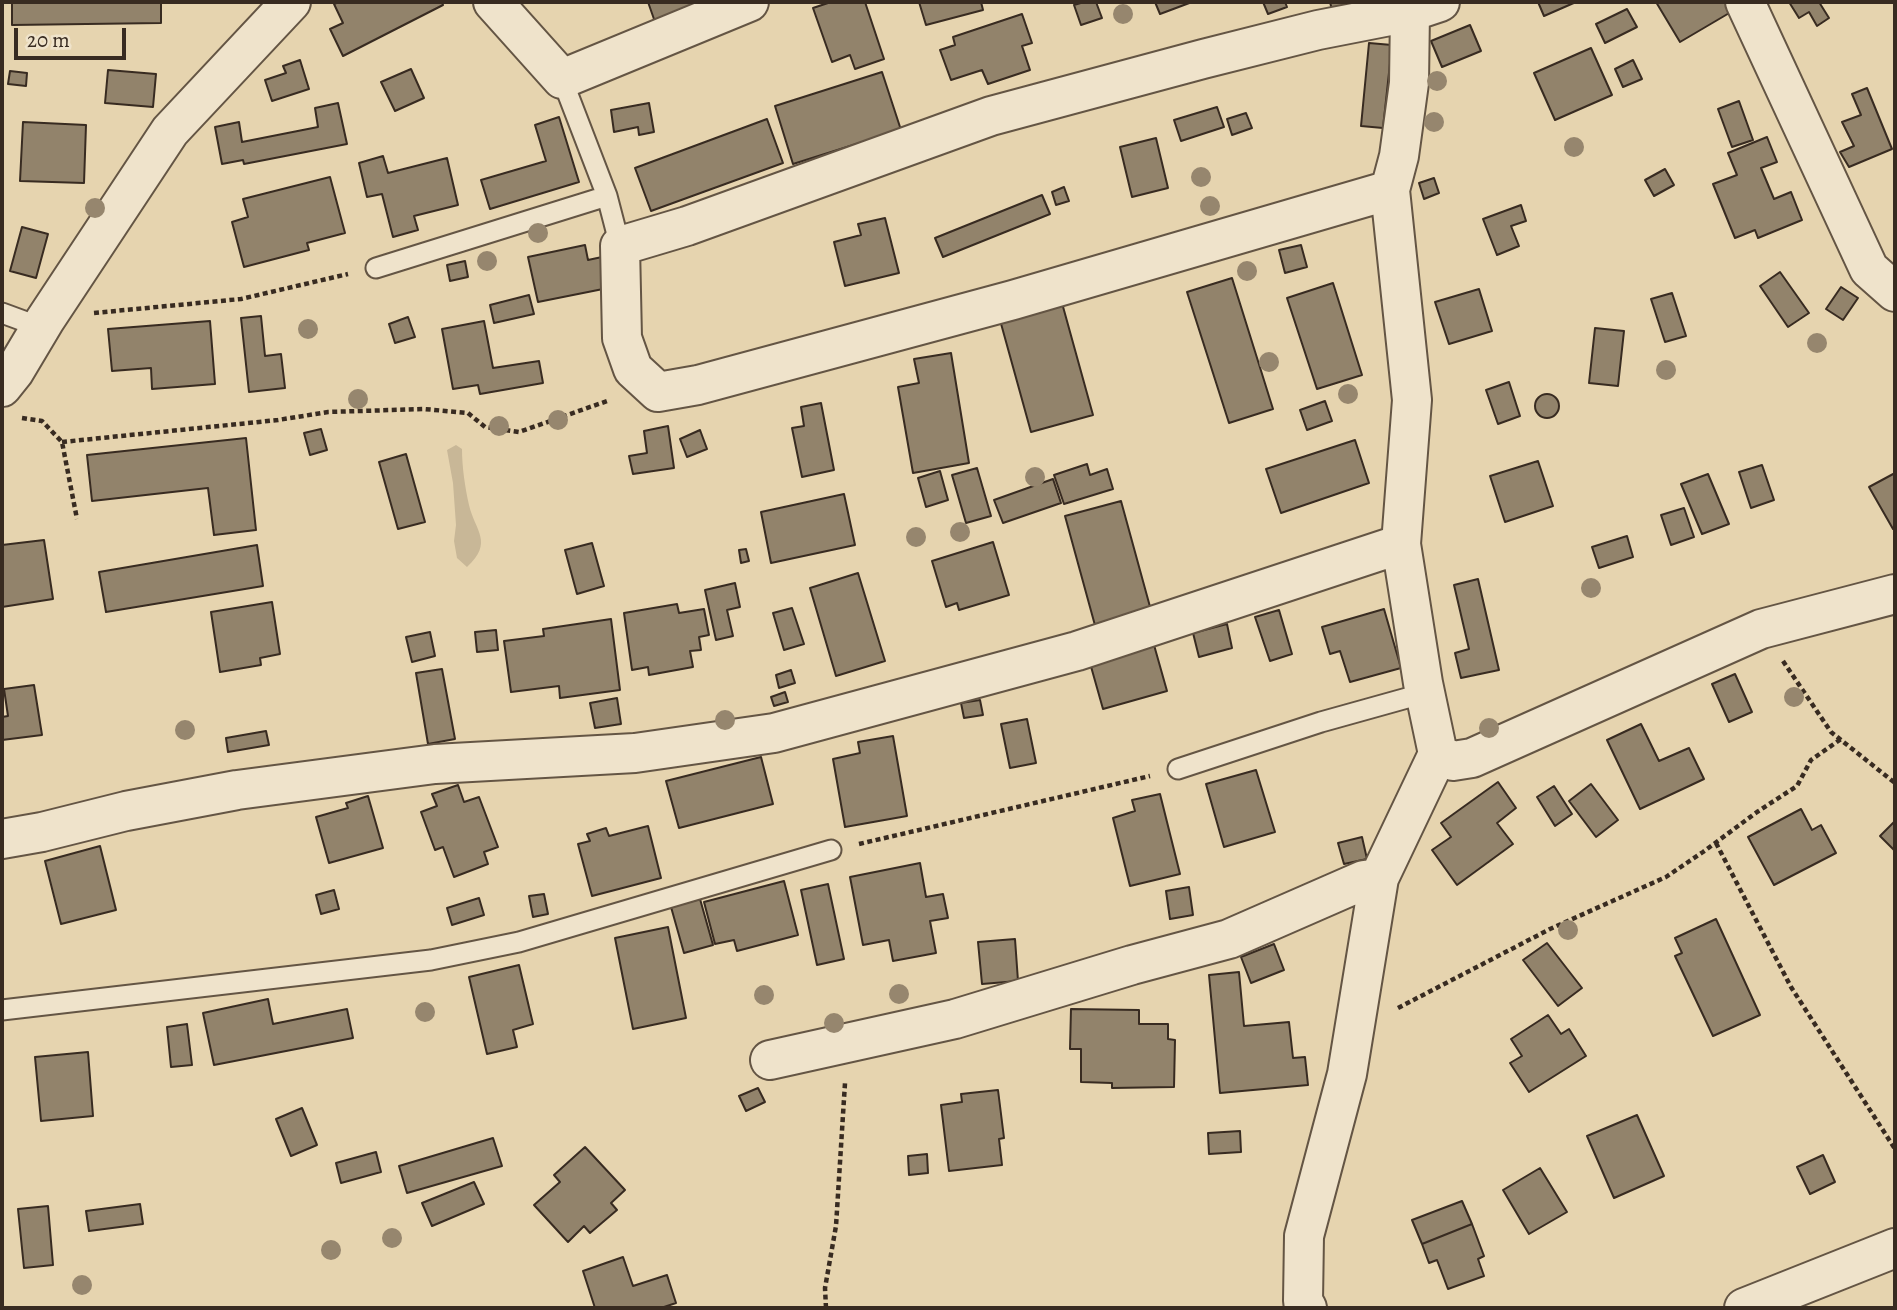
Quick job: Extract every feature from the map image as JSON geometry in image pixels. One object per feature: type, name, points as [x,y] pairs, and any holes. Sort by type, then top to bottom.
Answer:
[{"type":"street","points":[[10,403],[14,372],[43,323],[170,131],[291,2]]},
{"type":"street","points":[[493,2],[562,79],[749,2]]},
{"type":"street","points":[[1745,2],[1868,269],[1895,292]]},
{"type":"street","points":[[1307,1308],[1303,1301],[1304,1236],[1347,1074],[1379,878],[1438,754],[1425,693],[1401,544],[1412,400],[1390,190],[1399,156],[1409,83],[1425,7],[1306,33],[991,116],[687,226],[620,246],[622,338],[633,369],[658,392],[698,385],[1013,300],[1390,190]]},
{"type":"street","points":[[2,839],[237,790],[435,764],[635,753],[774,733],[1077,651],[1401,544]]},
{"type":"street","points":[[1438,754],[1453,761],[1472,758],[1761,629],[1895,594]]},
{"type":"street","points":[[770,1060],[955,1019],[1132,965],[1230,939],[1364,880],[1379,878]]},
{"type":"street","points":[[1744,1308],[1895,1248]]},
{"type":"lane","points":[[562,79],[607,196],[620,246]]},
{"type":"lane","points":[[376,268],[607,196]]},
{"type":"lane","points":[[2,313],[43,323]]},
{"type":"lane","points":[[1178,769],[1321,722],[1425,693]]},
{"type":"lane","points":[[2,1010],[431,960],[519,942],[831,850]]},
{"type":"path","points":[[43,323],[241,299],[376,268]]},
{"type":"path","points":[[62,442],[278,421],[328,412],[397,410],[468,413],[485,427],[519,432],[650,385]]},
{"type":"path","points":[[10,403],[42,421],[62,442],[77,519]]},
{"type":"path","points":[[1761,629],[1831,732],[1895,783]]},
{"type":"path","points":[[1354,1027],[1373,1025],[1406,1003],[1550,929],[1666,877],[1797,786],[1811,760],[1840,739]]},
{"type":"path","points":[[831,850],[1178,769]]},
{"type":"path","points":[[1716,843],[1791,987],[1895,1149]]},
{"type":"path","points":[[826,1308],[825,1288],[836,1226],[848,1044]]},
{"type":"shaded area","points":[[456,445],[462,449],[468,498],[481,543],[480,550],[467,567],[457,558],[454,541],[456,525],[453,483],[447,450]]},
{"type":"building","points":[[12,2],[161,2],[161,23],[12,25]]},
{"type":"building","points":[[442,2],[443,5],[343,56],[330,29],[343,23],[334,4]]},
{"type":"building","points":[[648,2],[707,2],[655,22]]},
{"type":"building","points":[[831,2],[865,2],[884,59],[855,69],[850,55],[832,62],[813,8]]},
{"type":"building","points":[[919,2],[981,2],[983,10],[926,25]]},
{"type":"building","points":[[1096,2],[1102,18],[1081,25],[1074,5]]},
{"type":"building","points":[[1155,2],[1192,2],[1160,14]]},
{"type":"building","points":[[1263,2],[1285,2],[1287,7],[1268,14]]},
{"type":"building","points":[[1330,2],[1349,2],[1351,10],[1333,14]]},
{"type":"building","points":[[1538,2],[1576,2],[1544,16]]},
{"type":"building","points":[[1656,2],[1725,2],[1731,12],[1680,42]]},
{"type":"building","points":[[1789,2],[1819,2],[1829,18],[1817,26],[1809,12],[1799,18]]},
{"type":"building","points":[[1627,9],[1637,27],[1605,43],[1596,24]]},
{"type":"building","points":[[1022,14],[1032,43],[1022,46],[1030,70],[988,84],[982,70],[951,80],[940,50],[955,45],[953,37]]},
{"type":"building","points":[[1470,25],[1481,51],[1442,67],[1431,41]]},
{"type":"building","points":[[1369,43],[1392,45],[1383,128],[1361,126]]},
{"type":"building","points":[[1591,48],[1612,95],[1555,120],[1534,73]]},
{"type":"building","points":[[300,60],[309,89],[272,101],[265,80],[286,73],[283,66]]},
{"type":"building","points":[[1633,60],[1642,79],[1623,87],[1615,69]]},
{"type":"building","points":[[411,69],[424,98],[395,111],[381,82]]},
{"type":"building","points":[[108,70],[156,74],[153,107],[105,103]]},
{"type":"building","points":[[10,71],[27,73],[26,86],[8,84]]},
{"type":"building","points":[[882,72],[901,130],[793,164],[775,106]]},
{"type":"building","points":[[1867,88],[1892,149],[1849,167],[1840,152],[1854,146],[1842,122],[1861,115],[1852,94]]},
{"type":"building","points":[[1739,101],[1753,140],[1732,147],[1718,109]]},
{"type":"building","points":[[338,103],[347,144],[244,164],[243,160],[222,164],[215,127],[239,122],[242,142],[318,127],[315,108]]},
{"type":"building","points":[[649,103],[654,132],[639,135],[638,127],[614,132],[611,110]]},
{"type":"building","points":[[1217,107],[1224,127],[1181,141],[1174,120]]},
{"type":"building","points":[[1246,113],[1252,128],[1232,135],[1227,119]]},
{"type":"building","points":[[559,117],[579,182],[490,209],[481,180],[546,161],[535,125]]},
{"type":"building","points":[[767,119],[783,163],[651,211],[635,168]]},
{"type":"building","points":[[23,122],[86,125],[84,183],[20,181]]},
{"type":"building","points":[[1767,137],[1777,162],[1761,168],[1774,199],[1791,192],[1802,220],[1758,238],[1755,230],[1735,238],[1713,184],[1737,175],[1728,153]]},
{"type":"building","points":[[1156,138],[1168,188],[1132,197],[1120,147]]},
{"type":"building","points":[[383,156],[388,173],[447,158],[458,205],[414,216],[418,230],[393,237],[382,194],[367,197],[359,163]]},
{"type":"building","points":[[1665,169],[1674,185],[1654,196],[1645,180]]},
{"type":"building","points":[[330,177],[345,233],[307,243],[309,250],[244,267],[232,222],[248,217],[243,199]]},
{"type":"building","points":[[1434,178],[1439,193],[1424,199],[1419,183]]},
{"type":"building","points":[[1064,187],[1069,201],[1056,205],[1052,192]]},
{"type":"building","points":[[1042,195],[1050,214],[943,257],[935,238]]},
{"type":"building","points":[[1521,205],[1526,221],[1511,226],[1519,246],[1497,255],[1483,219]]},
{"type":"building","points":[[885,218],[899,273],[845,286],[834,242],[861,235],[858,224]]},
{"type":"building","points":[[22,227],[48,234],[36,278],[10,271]]},
{"type":"building","points":[[585,245],[588,260],[602,257],[608,288],[538,302],[528,257]]},
{"type":"building","points":[[1301,245],[1307,267],[1285,273],[1279,250]]},
{"type":"building","points":[[465,261],[468,277],[450,281],[447,265]]},
{"type":"building","points":[[1780,272],[1809,313],[1788,327],[1760,286]]},
{"type":"building","points":[[1232,278],[1273,409],[1229,423],[1187,292]]},
{"type":"building","points":[[1333,283],[1362,375],[1317,389],[1287,298]]},
{"type":"building","points":[[1841,287],[1858,298],[1843,320],[1826,309]]},
{"type":"building","points":[[1479,289],[1492,331],[1449,344],[1435,302]]},
{"type":"building","points":[[1672,293],[1686,336],[1665,342],[1651,299]]},
{"type":"building","points":[[529,295],[534,314],[494,323],[490,305]]},
{"type":"building","points":[[1062,303],[1093,415],[1031,432],[1000,320]]},
{"type":"building","points":[[261,316],[265,356],[281,354],[285,388],[249,392],[241,318]]},
{"type":"building","points":[[408,317],[415,337],[395,343],[389,324]]},
{"type":"building","points":[[210,321],[215,384],[152,389],[151,368],[112,371],[108,329]]},
{"type":"building","points":[[484,321],[493,368],[539,361],[543,383],[480,394],[478,385],[453,389],[442,329]]},
{"type":"building","points":[[1595,328],[1624,331],[1618,386],[1589,383]]},
{"type":"building","points":[[951,353],[969,463],[913,473],[898,387],[919,383],[914,359]]},
{"type":"building","points":[[1509,382],[1520,416],[1498,424],[1486,390]]},
{"type":"building","points":[[1547,394],[1558,401],[1559,406],[1552,417],[1547,418],[1536,411],[1535,406],[1542,395]]},
{"type":"building","points":[[1325,401],[1332,421],[1307,430],[1300,410]]},
{"type":"building","points":[[821,403],[834,470],[802,477],[792,428],[804,426],[801,407]]},
{"type":"building","points":[[668,426],[674,468],[633,474],[629,456],[647,453],[644,431]]},
{"type":"building","points":[[321,429],[327,450],[310,455],[304,433]]},
{"type":"building","points":[[700,430],[707,449],[687,457],[680,439]]},
{"type":"building","points":[[246,438],[256,530],[214,535],[208,488],[92,501],[87,455]]},
{"type":"building","points":[[1355,440],[1369,483],[1281,513],[1266,469]]},
{"type":"building","points":[[406,454],[425,522],[398,529],[379,462]]},
{"type":"building","points":[[1538,461],[1553,506],[1505,522],[1490,476]]},
{"type":"building","points":[[1087,464],[1090,475],[1107,469],[1113,489],[1064,504],[1054,475]]},
{"type":"building","points":[[1762,465],[1774,500],[1751,508],[1739,472]]},
{"type":"building","points":[[977,468],[991,516],[966,523],[952,475]]},
{"type":"building","points":[[940,471],[948,500],[926,507],[918,478]]},
{"type":"building","points":[[1895,473],[1895,528],[1893,529],[1869,487]]},
{"type":"building","points":[[1708,474],[1729,524],[1702,534],[1681,484]]},
{"type":"building","points":[[1053,479],[1061,503],[1003,523],[994,500]]},
{"type":"building","points":[[844,494],[855,545],[771,563],[761,512]]},
{"type":"building","points":[[1121,501],[1152,614],[1096,629],[1065,516]]},
{"type":"building","points":[[1684,508],[1694,537],[1671,545],[1661,515]]},
{"type":"building","points":[[1627,536],[1633,557],[1599,568],[1592,547]]},
{"type":"building","points":[[44,540],[53,599],[2,607],[2,545]]},
{"type":"building","points":[[993,542],[1009,595],[959,610],[957,603],[946,607],[932,561]]},
{"type":"building","points":[[592,543],[604,586],[577,594],[565,550]]},
{"type":"building","points":[[257,545],[263,586],[106,612],[99,572]]},
{"type":"building","points":[[746,549],[749,561],[741,563],[739,550]]},
{"type":"building","points":[[858,573],[885,661],[836,676],[810,588]]},
{"type":"building","points":[[1478,579],[1499,670],[1461,678],[1455,653],[1469,649],[1454,585]]},
{"type":"building","points":[[735,583],[740,607],[727,610],[733,636],[716,640],[705,590]]},
{"type":"building","points":[[272,602],[280,654],[260,658],[261,665],[220,672],[211,612]]},
{"type":"building","points":[[677,604],[679,613],[704,609],[709,635],[699,637],[701,650],[690,651],[693,667],[649,675],[648,667],[632,670],[624,613]]},
{"type":"building","points":[[792,608],[804,644],[784,650],[773,613]]},
{"type":"building","points":[[1384,609],[1401,668],[1350,682],[1340,651],[1330,654],[1322,627]]},
{"type":"building","points":[[1279,610],[1292,654],[1270,661],[1255,617]]},
{"type":"building","points":[[611,619],[620,690],[560,698],[559,686],[511,692],[504,641],[544,636],[543,629]]},
{"type":"building","points":[[1227,624],[1232,648],[1199,657],[1193,633]]},
{"type":"building","points":[[496,630],[498,650],[477,652],[475,632]]},
{"type":"building","points":[[430,632],[435,656],[412,662],[406,637]]},
{"type":"building","points":[[1154,645],[1167,691],[1103,709],[1090,663]]},
{"type":"building","points":[[442,669],[455,739],[428,744],[416,673]]},
{"type":"building","points":[[791,670],[795,683],[779,688],[776,675]]},
{"type":"building","points":[[1735,674],[1752,712],[1729,722],[1712,684]]},
{"type":"building","points":[[34,685],[42,735],[2,740],[2,717],[8,716],[4,689]]},
{"type":"building","points":[[785,692],[788,702],[774,706],[771,697]]},
{"type":"building","points":[[617,698],[621,724],[595,728],[590,703]]},
{"type":"building","points":[[980,700],[983,715],[964,718],[961,703]]},
{"type":"building","points":[[1027,719],[1036,763],[1010,768],[1001,724]]},
{"type":"building","points":[[1641,724],[1659,761],[1689,748],[1704,779],[1640,809],[1607,740]]},
{"type":"building","points":[[266,731],[269,745],[228,752],[226,738]]},
{"type":"building","points":[[893,736],[907,816],[845,827],[833,759],[860,753],[858,742]]},
{"type":"building","points":[[761,757],[773,804],[679,828],[666,781]]},
{"type":"building","points":[[1256,770],[1275,832],[1224,847],[1206,784]]},
{"type":"building","points":[[1498,782],[1516,808],[1497,823],[1513,844],[1457,885],[1432,850],[1451,837],[1441,823]]},
{"type":"building","points":[[1591,784],[1618,820],[1596,837],[1569,801]]},
{"type":"building","points":[[458,785],[464,802],[479,797],[498,847],[484,852],[488,864],[454,877],[443,847],[435,850],[421,812],[437,806],[432,794]]},
{"type":"building","points":[[1554,786],[1572,814],[1555,826],[1537,797]]},
{"type":"building","points":[[1160,794],[1180,874],[1130,886],[1113,818],[1135,811],[1132,800]]},
{"type":"building","points":[[368,796],[383,848],[329,863],[316,817],[348,808],[346,803]]},
{"type":"building","points":[[1801,809],[1812,830],[1821,825],[1836,853],[1774,885],[1748,837]]},
{"type":"building","points":[[1895,821],[1895,851],[1880,836]]},
{"type":"building","points":[[648,826],[661,878],[592,896],[578,844],[590,841],[587,834],[606,828],[609,836]]},
{"type":"building","points":[[1362,837],[1367,859],[1344,864],[1338,843]]},
{"type":"building","points":[[100,846],[116,910],[61,924],[45,861]]},
{"type":"building","points":[[920,863],[926,897],[943,894],[948,918],[930,921],[936,953],[893,961],[889,940],[863,945],[850,877]]},
{"type":"building","points":[[784,881],[798,935],[737,951],[734,940],[715,944],[704,902]]},
{"type":"building","points":[[828,884],[844,959],[817,965],[801,890]]},
{"type":"building","points":[[1189,887],[1193,915],[1170,919],[1166,891]]},
{"type":"building","points":[[334,890],[339,909],[321,914],[316,895]]},
{"type":"building","points":[[544,894],[548,914],[533,917],[529,896]]},
{"type":"building","points":[[479,898],[484,915],[452,925],[447,908]]},
{"type":"building","points":[[700,899],[713,945],[684,953],[671,907]]},
{"type":"building","points":[[1716,919],[1760,1015],[1713,1036],[1675,956],[1682,953],[1675,938]]},
{"type":"building","points":[[668,927],[686,1018],[633,1029],[615,938]]},
{"type":"building","points":[[1015,939],[1018,981],[982,984],[978,942]]},
{"type":"building","points":[[1547,943],[1582,988],[1558,1006],[1523,960]]},
{"type":"building","points":[[1274,944],[1284,970],[1251,983],[1241,957]]},
{"type":"building","points":[[519,965],[533,1024],[513,1030],[517,1047],[487,1054],[469,977]]},
{"type":"building","points":[[1239,972],[1244,1026],[1289,1022],[1293,1058],[1305,1057],[1308,1085],[1220,1093],[1209,975]]},
{"type":"building","points":[[268,999],[273,1024],[347,1009],[353,1038],[214,1065],[203,1013]]},
{"type":"building","points":[[1071,1009],[1139,1010],[1139,1024],[1168,1024],[1168,1039],[1175,1040],[1174,1087],[1112,1088],[1112,1083],[1081,1082],[1081,1049],[1070,1049]]},
{"type":"building","points":[[1548,1015],[1561,1034],[1569,1029],[1586,1056],[1529,1092],[1510,1063],[1522,1056],[1511,1039]]},
{"type":"building","points":[[187,1024],[192,1065],[171,1067],[167,1027]]},
{"type":"building","points":[[88,1052],[93,1116],[41,1121],[35,1057]]},
{"type":"building","points":[[758,1088],[765,1102],[746,1111],[739,1096]]},
{"type":"building","points":[[998,1090],[1004,1138],[999,1139],[1002,1165],[949,1171],[941,1105],[962,1102],[961,1094]]},
{"type":"building","points":[[302,1108],[317,1145],[291,1156],[276,1119]]},
{"type":"building","points":[[1637,1115],[1664,1176],[1614,1198],[1587,1136]]},
{"type":"building","points":[[1240,1131],[1241,1152],[1209,1154],[1208,1133]]},
{"type":"building","points":[[493,1138],[502,1166],[407,1193],[399,1166]]},
{"type":"building","points":[[585,1147],[625,1190],[611,1203],[617,1210],[590,1233],[584,1226],[568,1242],[534,1205],[560,1182],[554,1175]]},
{"type":"building","points":[[376,1152],[381,1172],[341,1183],[336,1163]]},
{"type":"building","points":[[927,1154],[928,1173],[909,1175],[908,1156]]},
{"type":"building","points":[[1823,1155],[1835,1182],[1810,1194],[1797,1167]]},
{"type":"building","points":[[1540,1168],[1567,1212],[1529,1234],[1503,1190]]},
{"type":"building","points":[[474,1182],[484,1204],[432,1226],[422,1203]]},
{"type":"building","points":[[1462,1201],[1472,1224],[1422,1244],[1412,1220]]},
{"type":"building","points":[[140,1204],[143,1224],[89,1231],[86,1211]]},
{"type":"building","points":[[48,1206],[53,1265],[24,1268],[18,1209]]},
{"type":"building","points":[[1472,1224],[1484,1256],[1478,1259],[1484,1276],[1448,1289],[1437,1260],[1429,1263],[1422,1244]]},
{"type":"building","points":[[623,1257],[633,1286],[667,1275],[676,1303],[661,1308],[595,1308],[583,1271]]}]
